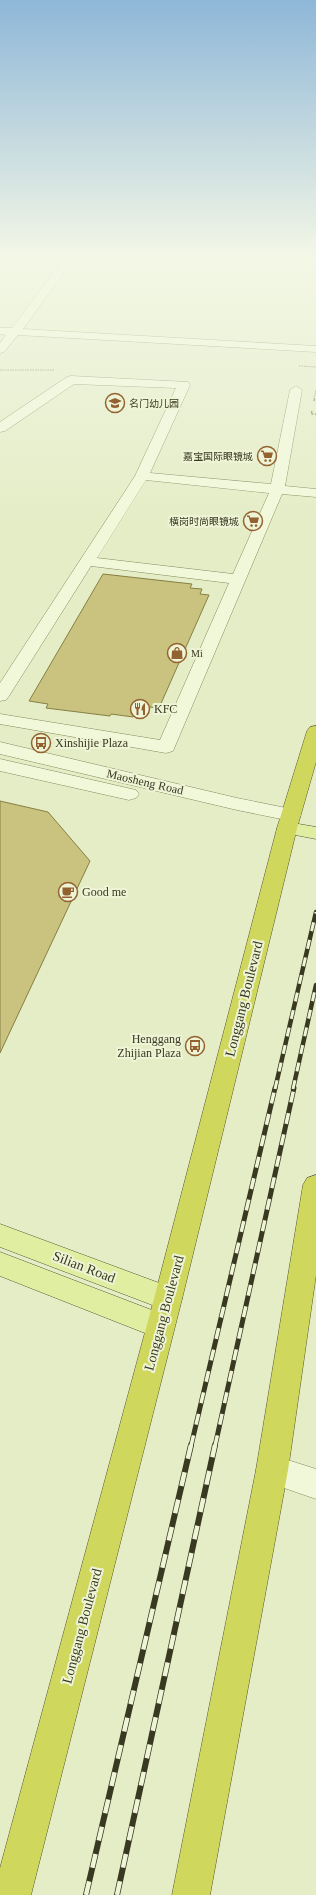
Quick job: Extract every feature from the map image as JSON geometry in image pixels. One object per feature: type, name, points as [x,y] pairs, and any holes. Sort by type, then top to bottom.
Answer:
[{"type":"highway","name":"Longgang Boulevard","points":[[12,1895],[164,1312],[289,821],[316,731]]},
{"type":"highway","points":[[191,1895],[272,1470],[316,1185]]},
{"type":"main road","points":[[289,821],[316,819]]},
{"type":"main road","points":[[289,821],[316,833]]},
{"type":"main road","name":"Silian Road","points":[[0,1235],[164,1312]]},
{"type":"main road","points":[[0,1264],[164,1312]]},
{"type":"street","points":[[251,344],[316,349]]},
{"type":"street","points":[[0,428],[71,380],[184,385],[142,476],[0,696]]},
{"type":"street","points":[[0,719],[166,747],[277,489],[296,390]]},
{"type":"street","points":[[142,476],[316,493]]},
{"type":"street","points":[[87,561],[238,579]]},
{"type":"street","name":"Maosheng Road","points":[[0,748],[236,804],[289,821]]},
{"type":"street","name":"Maosheng Road","points":[[0,765],[230,817],[289,821]]},
{"type":"street","points":[[272,1470],[316,1484]]},
{"type":"path","points":[[299,366],[316,367]]},
{"type":"path","points":[[0,370],[60,370],[70,375],[71,380]]},
{"type":"path","points":[[314,402],[316,390]]},
{"type":"path","points":[[312,408],[311,414],[316,414]]},
{"type":"building","points":[[103,574],[192,584],[190,588],[202,589],[200,594],[209,595],[159,708],[150,707],[147,713],[136,712],[133,717],[111,714],[110,716],[46,708],[48,704],[29,701]]},
{"type":"building","points":[[0,801],[48,812],[90,861],[0,1053]]},
{"type":"railway","points":[[275,1089],[316,912]]},
{"type":"railway","points":[[293,1089],[316,985]]},
{"type":"railway","points":[[191,1446],[275,1088]]},
{"type":"railway","points":[[215,1446],[294,1088]]},
{"type":"railway","points":[[86,1895],[191,1445]]},
{"type":"railway","points":[[117,1895],[215,1445]]},
{"type":"place","name":"名门幼儿园","points":[[115,403]]},
{"type":"place","name":"嘉宝国际眼镜城","points":[[267,456]]},
{"type":"place","name":"横岗时尚眼镜城","points":[[253,521]]},
{"type":"place","name":"Mi","points":[[177,653]]},
{"type":"place","name":"KFC","points":[[140,709]]},
{"type":"place","name":"Xinshijie Plaza","points":[[41,743]]},
{"type":"place","name":"Good me","points":[[68,892]]},
{"type":"place","name":"Henggang Zhijian Plaza","points":[[195,1046]]}]
